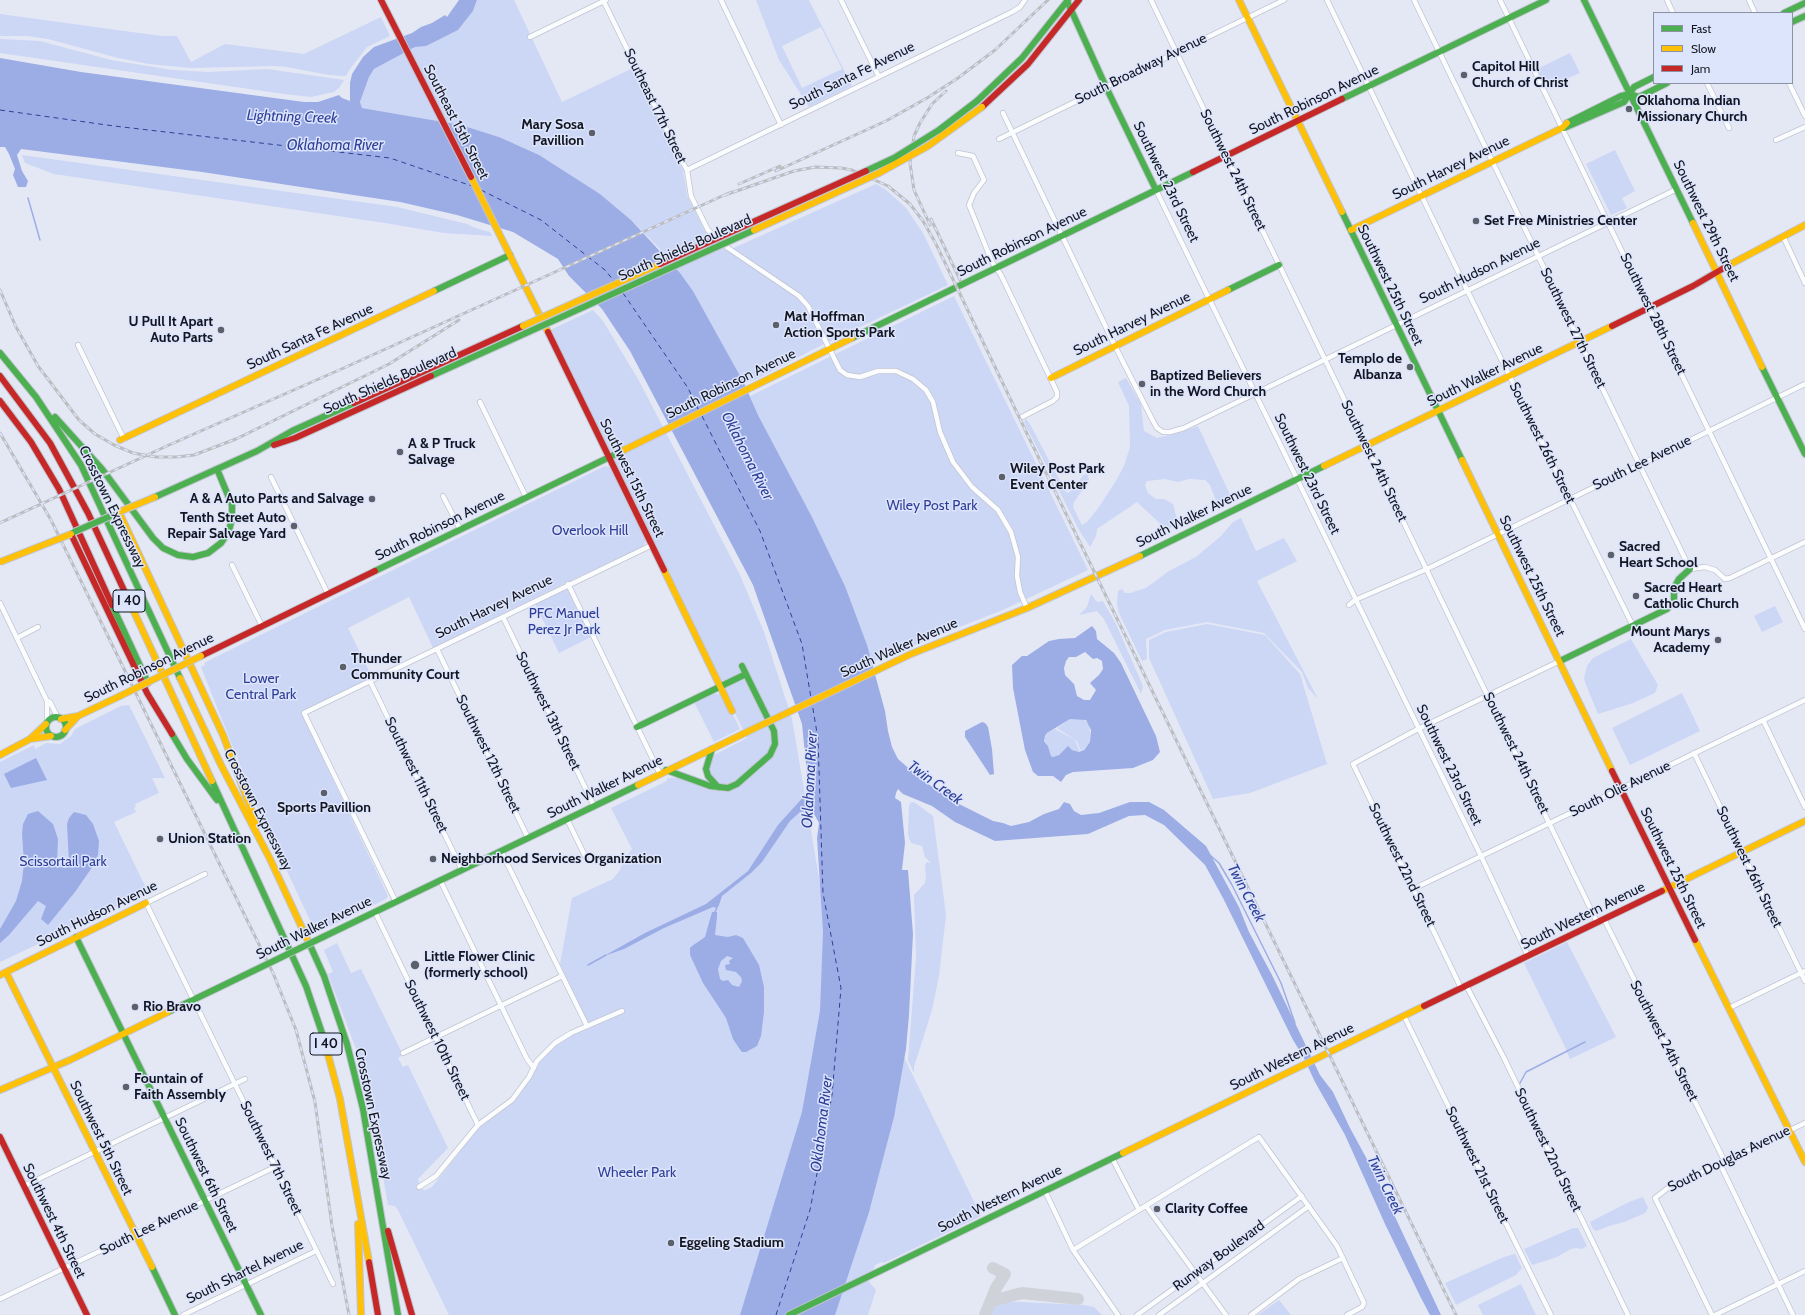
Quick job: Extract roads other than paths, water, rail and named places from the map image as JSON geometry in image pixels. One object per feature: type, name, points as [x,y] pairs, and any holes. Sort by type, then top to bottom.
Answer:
[{"type":"main road","name":"Southeast 15th Street","points":[[381,0],[509,253]]},
{"type":"main road","name":"South Shields Boulevard","points":[[257,451],[292,431],[894,158],[939,130],[977,101],[1022,58],[1067,0]]},
{"type":"main road","name":"Southwest 23rd Street","points":[[1067,0],[1106,87],[1156,190]]},
{"type":"main road","name":"South Shields Boulevard","points":[[0,562],[72,533],[257,451],[295,438],[879,173],[928,146],[982,107],[1028,64],[1079,0]]},
{"type":"main road","name":"Southwest 25th Street","points":[[1239,0],[1669,887],[1805,1162]]},
{"type":"main road","name":"South Robinson Avenue","points":[[60,718],[78,716],[148,683],[460,529],[1546,0]]},
{"type":"main road","name":"Southwest 29th Street","points":[[1584,0],[1805,454]]},
{"type":"main road","points":[[1786,12],[1805,3]]},
{"type":"main road","points":[[1793,22],[1805,16]]},
{"type":"main road","name":"South Harvey Avenue","points":[[1351,230],[1562,128],[1569,127],[1624,102],[1634,87],[1653,78]]},
{"type":"main road","points":[[1630,94],[1639,97],[1665,84]]},
{"type":"main road","name":"South Walker Avenue","points":[[0,1090],[124,1034],[666,770],[911,654],[1028,608],[1090,580],[1650,308],[1693,286],[1755,250],[1805,225]]},
{"type":"main road","name":"South Santa Fe Avenue","points":[[122,440],[509,253]]},
{"type":"main road","name":"Southwest 15th Street","points":[[509,253],[732,711]]},
{"type":"main road","name":"South Harvey Avenue","points":[[1050,378],[1279,265]]},
{"type":"main road","name":"Crosstown Expressway","points":[[0,353],[36,397],[66,441],[91,485],[221,765],[270,859],[315,955],[333,1000],[347,1044],[363,1109],[398,1315]]},
{"type":"main road","name":"Crosstown Expressway","points":[[0,376],[46,438],[74,487],[296,962],[320,1025],[340,1099],[378,1315]]},
{"type":"main road","points":[[36,397],[90,454],[153,538],[170,552],[186,557],[208,553],[221,543],[229,531],[232,518],[232,505],[217,469]]},
{"type":"main road","points":[[0,401],[31,442],[60,489],[148,683]]},
{"type":"main road","points":[[119,512],[220,728],[270,859]]},
{"type":"main road","points":[[72,533],[147,693],[186,759],[227,814]]},
{"type":"main road","points":[[1560,661],[1633,626],[1671,605],[1674,601],[1674,588],[1684,573],[1690,569]]},
{"type":"main road","points":[[666,770],[710,786],[728,788],[737,784],[770,755],[775,744],[774,731],[742,666]]},
{"type":"main road","points":[[637,727],[746,674]]},
{"type":"main road","name":"South Robinson Avenue","points":[[65,730],[78,716]]},
{"type":"main road","points":[[0,755],[30,739],[52,718],[60,718],[65,723],[65,730],[60,736],[30,739]]},
{"type":"main road","points":[[47,723],[47,731],[51,736]]},
{"type":"main road","points":[[712,749],[707,762],[706,770],[710,778],[718,787]]},
{"type":"main road","name":"South Western Avenue","points":[[789,1315],[1805,821]]},
{"type":"main road","name":"South Hudson Avenue","points":[[0,975],[146,903]]},
{"type":"main road","name":"Southwest 6th Street","points":[[76,937],[261,1315]]},
{"type":"main road","name":"Southwest 5th Street","points":[[6,972],[174,1315]]},
{"type":"main road","name":"Southwest 4th Street","points":[[0,1137],[87,1315]]},
{"type":"main road","points":[[357,1194],[362,1315]]},
{"type":"main road","points":[[380,1205],[400,1267],[412,1315]]},
{"type":"street","points":[[530,37],[604,0]]},
{"type":"street","name":"Southeast 17th Street","points":[[604,0],[687,170],[691,196],[708,230],[728,248],[799,296],[808,306],[840,370],[847,375],[860,376],[881,370],[896,371],[913,378],[926,390],[933,402],[940,432],[953,462],[972,487],[998,510],[1011,532],[1018,557],[1017,576],[1020,592],[1028,608]]},
{"type":"street","points":[[721,0],[781,125]]},
{"type":"street","points":[[841,0],[879,77]]},
{"type":"street","name":"South Santa Fe Avenue","points":[[687,170],[1012,12],[1020,7],[1024,0]]},
{"type":"street","name":"Southwest 24th Street","points":[[1151,0],[1597,922]]},
{"type":"street","name":"South Broadway Avenue","points":[[999,139],[1284,0]]},
{"type":"street","name":"Southwest 26th Street","points":[[1327,0],[1370,86],[1467,290],[1633,626]]},
{"type":"street","name":"Southwest 27th Street","points":[[1414,0],[1690,569]]},
{"type":"street","name":"Southwest 28th Street","points":[[1500,0],[1710,430],[1805,629]]},
{"type":"street","points":[[1667,0],[1673,12]]},
{"type":"street","points":[[1749,0],[1755,12]]},
{"type":"street","points":[[1707,84],[1729,128]]},
{"type":"street","points":[[1789,84],[1805,116]]},
{"type":"street","points":[[1004,113],[1115,346]]},
{"type":"street","points":[[1776,140],[1805,127]]},
{"type":"street","points":[[958,153],[973,156],[984,180],[974,193],[969,205],[996,268],[1057,392],[1056,399],[1022,416]]},
{"type":"street","name":"South Hudson Avenue","points":[[1115,346],[1157,428],[1163,432],[1170,432],[1184,428],[1677,189]]},
{"type":"street","name":"Southwest 23rd Street","points":[[1156,190],[1481,856],[1528,956]]},
{"type":"street","points":[[1783,236],[1805,283]]},
{"type":"street","points":[[78,345],[122,440]]},
{"type":"street","name":"South Lee Avenue","points":[[1349,605],[1355,600],[1427,569],[1805,384]]},
{"type":"street","points":[[480,402],[526,497]]},
{"type":"street","points":[[271,477],[328,594]]},
{"type":"street","points":[[444,496],[460,529]]},
{"type":"street","points":[[1690,569],[1705,567],[1715,570],[1725,579],[1738,575],[1805,542]]},
{"type":"street","name":"South Harvey Avenue","points":[[396,902],[304,713],[568,584],[652,545]]},
{"type":"street","points":[[232,565],[262,626]]},
{"type":"street","points":[[568,584],[660,774]]},
{"type":"street","points":[[0,603],[47,701],[47,723]]},
{"type":"street","name":"Southwest 13th Street","points":[[503,617],[594,806]]},
{"type":"street","points":[[17,638],[38,627]]},
{"type":"street","name":"Southwest 12th Street","points":[[437,649],[528,838]]},
{"type":"street","points":[[1418,729],[1560,661]]},
{"type":"street","name":"Southwest 11th Street","points":[[370,681],[462,870]]},
{"type":"street","name":"South Olie Avenue","points":[[1413,889],[1805,700]]},
{"type":"street","points":[[47,701],[50,702],[60,718]]},
{"type":"street","points":[[1763,720],[1805,807]]},
{"type":"street","name":"Southwest 22nd Street","points":[[1418,729],[1353,764],[1413,889],[1464,987],[1504,1058],[1628,1315]]},
{"type":"street","name":"Southwest 26th Street","points":[[1694,753],[1741,852],[1803,972],[1805,981]]},
{"type":"street","points":[[567,819],[586,858]]},
{"type":"street","points":[[501,851],[587,1026]]},
{"type":"street","name":"South Hudson Avenue","points":[[146,903],[205,874]]},
{"type":"street","points":[[440,880],[527,1059],[534,1068]]},
{"type":"street","name":"Southwest 7th Street","points":[[146,903],[333,1284]]},
{"type":"street","name":"Southwest 10th Street","points":[[375,912],[478,1125]]},
{"type":"street","name":"Southwest 24th Street","points":[[1604,919],[1722,1163],[1793,1315]]},
{"type":"street","points":[[1729,1008],[1803,972]]},
{"type":"street","points":[[403,1053],[562,976]]},
{"type":"street","points":[[418,1187],[436,1176],[478,1125],[512,1100],[534,1068],[539,1058],[555,1043],[587,1026],[622,1011]]},
{"type":"street","name":"Southwest 21st Street","points":[[1404,1016],[1551,1315]]},
{"type":"street","points":[[24,1186],[245,1079]]},
{"type":"street","name":"South Douglas Avenue","points":[[1714,1315],[1655,1198],[1668,1188],[1805,1123]]},
{"type":"street","points":[[1073,1250],[1259,1138],[1334,1240],[1343,1258],[1364,1303],[1361,1308],[1347,1315]]},
{"type":"street","points":[[1112,1158],[1139,1210]]},
{"type":"street","name":"South Lee Avenue","points":[[0,1299],[275,1167]]},
{"type":"street","points":[[1044,1190],[1073,1250],[1118,1315]]},
{"type":"street","name":"Runway Boulevard","points":[[1137,1315],[1302,1196]]},
{"type":"street","points":[[1146,1206],[1226,1315]]},
{"type":"street","name":"Runway Boulevard","points":[[1160,1315],[1309,1206]]},
{"type":"street","name":"South Shartel Avenue","points":[[183,1315],[316,1251]]},
{"type":"street","points":[[1251,1315],[1300,1279],[1343,1258]]},
{"type":"street","points":[[1714,1315],[1805,1271]]},
{"type":"water","name":"Oklahoma River","points":[[459,0],[477,0],[473,11],[458,30],[426,46],[415,47],[374,69],[369,77],[360,102],[362,108],[461,125],[499,137],[539,155],[600,194],[631,220],[680,273],[693,291],[744,383],[758,415],[812,517],[845,586],[867,645],[885,711],[892,747],[898,759],[921,779],[951,800],[993,821],[1011,826],[1029,822],[1044,814],[1059,809],[1064,802],[1070,804],[1074,811],[1081,815],[1099,813],[1130,802],[1149,802],[1164,810],[1206,846],[1239,907],[1249,932],[1272,975],[1320,1075],[1333,1092],[1350,1128],[1375,1174],[1441,1315],[1430,1315],[1420,1296],[1385,1224],[1345,1135],[1293,1040],[1223,898],[1205,865],[1164,825],[1145,815],[1129,816],[1088,834],[995,841],[955,822],[932,806],[903,794],[898,789],[895,798],[901,802],[905,843],[902,870],[908,870],[913,934],[909,1015],[906,1049],[894,1117],[869,1212],[835,1315],[740,1315],[802,1112],[820,1011],[823,932],[817,838],[819,823],[813,812],[800,812],[790,821],[762,862],[751,873],[722,896],[717,908],[713,907],[664,928],[624,949],[604,956],[645,933],[706,904],[748,871],[778,825],[806,794],[808,784],[802,724],[753,585],[630,351],[602,309],[569,276],[558,259],[513,232],[457,215],[400,202],[202,172],[21,149],[17,155],[22,171],[28,181],[26,187],[18,187],[13,175],[15,169],[9,154],[5,147],[0,147],[0,58],[81,72],[304,102],[318,102],[339,95],[350,101],[350,83],[352,74],[363,57],[374,47],[412,33],[445,15],[447,17]]},
{"type":"water","points":[[1092,626],[1096,631],[1097,639],[1114,653],[1121,663],[1156,736],[1160,752],[1153,760],[1133,768],[1073,772],[1066,775],[1061,782],[1053,776],[1038,776],[1033,772],[1025,750],[1013,688],[1012,665],[1022,656],[1027,656],[1049,641],[1075,638]],"holes":[[[1085,652],[1093,659],[1097,658],[1102,661],[1103,669],[1090,683],[1096,690],[1090,700],[1084,700],[1077,696],[1074,684],[1065,675],[1064,668],[1069,657],[1076,657]],[[1070,719],[1086,720],[1091,730],[1090,742],[1084,750],[1079,752],[1072,750],[1068,746],[1059,755],[1053,757],[1051,756],[1048,746],[1044,741],[1045,736],[1047,733]]]},
{"type":"water","points":[[982,722],[988,727],[992,749],[994,774],[990,775],[965,737],[965,731]]},
{"type":"water","points":[[36,758],[47,780],[11,788],[4,774]]},
{"type":"water","points":[[38,811],[53,824],[58,839],[57,864],[59,867],[66,868],[69,863],[67,824],[69,818],[74,812],[86,815],[93,824],[99,841],[98,855],[93,866],[75,892],[48,925],[41,919],[46,906],[38,901],[9,935],[0,943],[0,929],[16,901],[22,881],[24,863],[22,834],[23,824],[28,814]]},
{"type":"water","points":[[712,912],[717,912],[715,935],[728,937],[736,935],[743,938],[759,965],[764,987],[764,1012],[761,1036],[757,1046],[746,1052],[742,1052],[733,1039],[726,1018],[703,983],[690,955],[690,948],[705,937]],"holes":[[[727,956],[733,958],[729,961],[730,964],[725,965],[726,970],[736,972],[741,977],[742,981],[739,987],[732,985],[728,980],[723,981],[720,979],[718,969],[721,961]]]},
{"type":"waterway","points":[[28,198],[40,240]]},
{"type":"waterway","name":"Twin Creek","points":[[1211,856],[1219,863],[1232,885],[1281,983],[1295,1023]]},
{"type":"waterway","points":[[715,912],[718,905]]},
{"type":"waterway","points":[[588,965],[606,955]]},
{"type":"waterway","points":[[1519,1085],[1526,1072],[1585,1042]]},
{"type":"railway","points":[[776,171],[886,121],[927,98],[958,78],[995,50],[1048,0]]},
{"type":"railway","points":[[930,225],[914,190],[910,163],[914,136],[920,123],[932,104],[946,91]]},
{"type":"railway","points":[[739,184],[780,166]]},
{"type":"railway","points":[[725,195],[794,171],[815,167],[841,168],[852,170],[888,186],[910,204],[923,221],[935,242],[1456,1315]]},
{"type":"railway","points":[[0,523],[169,445],[346,367],[731,192]]},
{"type":"railway","points":[[931,219],[960,280]]},
{"type":"railway","points":[[0,290],[16,327],[38,366],[79,420],[95,434],[114,445],[133,453],[156,457],[194,455],[236,439],[389,364],[459,320]]},
{"type":"railway","points":[[0,433],[51,520],[273,973],[296,1030],[315,1102],[332,1226],[349,1315]]},
{"type":"place","name":"Capitol Hill Church of Christ","points":[[1464,75]]},
{"type":"place","name":"Oklahoma Indian Missionary Church","points":[[1629,109]]},
{"type":"place","name":"Mary Sosa Pavillion","points":[[592,133]]},
{"type":"place","name":"Set Free Ministries Center","points":[[1476,221]]},
{"type":"place","name":"Mat Hoffman Action Sports Park","points":[[776,325]]},
{"type":"place","name":"U Pull It Apart Auto Parts","points":[[221,330]]},
{"type":"place","name":"Templo de Albanza","points":[[1410,367]]},
{"type":"place","name":"Baptized Believers in the Word Church","points":[[1142,384]]},
{"type":"place","name":"A & P Truck Salvage","points":[[400,452]]},
{"type":"place","name":"Wiley Post Park Event Center","points":[[1002,477]]},
{"type":"place","name":"A & A Auto Parts and Salvage","points":[[372,499]]},
{"type":"place","name":"Tenth Street Auto Repair Salvage Yard","points":[[294,526]]},
{"type":"place","name":"Sacred Heart School","points":[[1611,555]]},
{"type":"place","name":"Sacred Heart Catholic Church","points":[[1636,596]]},
{"type":"place","name":"Mount Marys Academy","points":[[1718,640]]},
{"type":"place","name":"Thunder Community Court","points":[[343,667]]},
{"type":"place","name":"Sports Pavillion","points":[[324,793]]},
{"type":"place","name":"Union Station","points":[[160,839]]},
{"type":"place","name":"Neighborhood Services Organization","points":[[433,859]]},
{"type":"place","name":"Little Flower Clinic (formerly school)","points":[[415,965]]},
{"type":"place","name":"Rio Bravo","points":[[135,1007]]},
{"type":"place","name":"Fountain of Faith Assembly","points":[[126,1087]]},
{"type":"place","name":"Clarity Coffee","points":[[1157,1209]]},
{"type":"place","name":"Eggeling Stadium","points":[[671,1243]]},
{"type":"water label","name":"Lightning Creek","points":[[292,117]]},
{"type":"park label","name":"Wiley Post Park","points":[[932,506]]},
{"type":"park label","name":"Overlook Hill","points":[[590,531]]},
{"type":"park label","name":"PFC Manuel Perez Jr Park","points":[[564,622]]},
{"type":"park label","name":"Lower Central Park","points":[[261,688]]},
{"type":"park label","name":"Scissortail Park","points":[[63,862]]},
{"type":"park label","name":"Wheeler Park","points":[[637,1173]]}]
